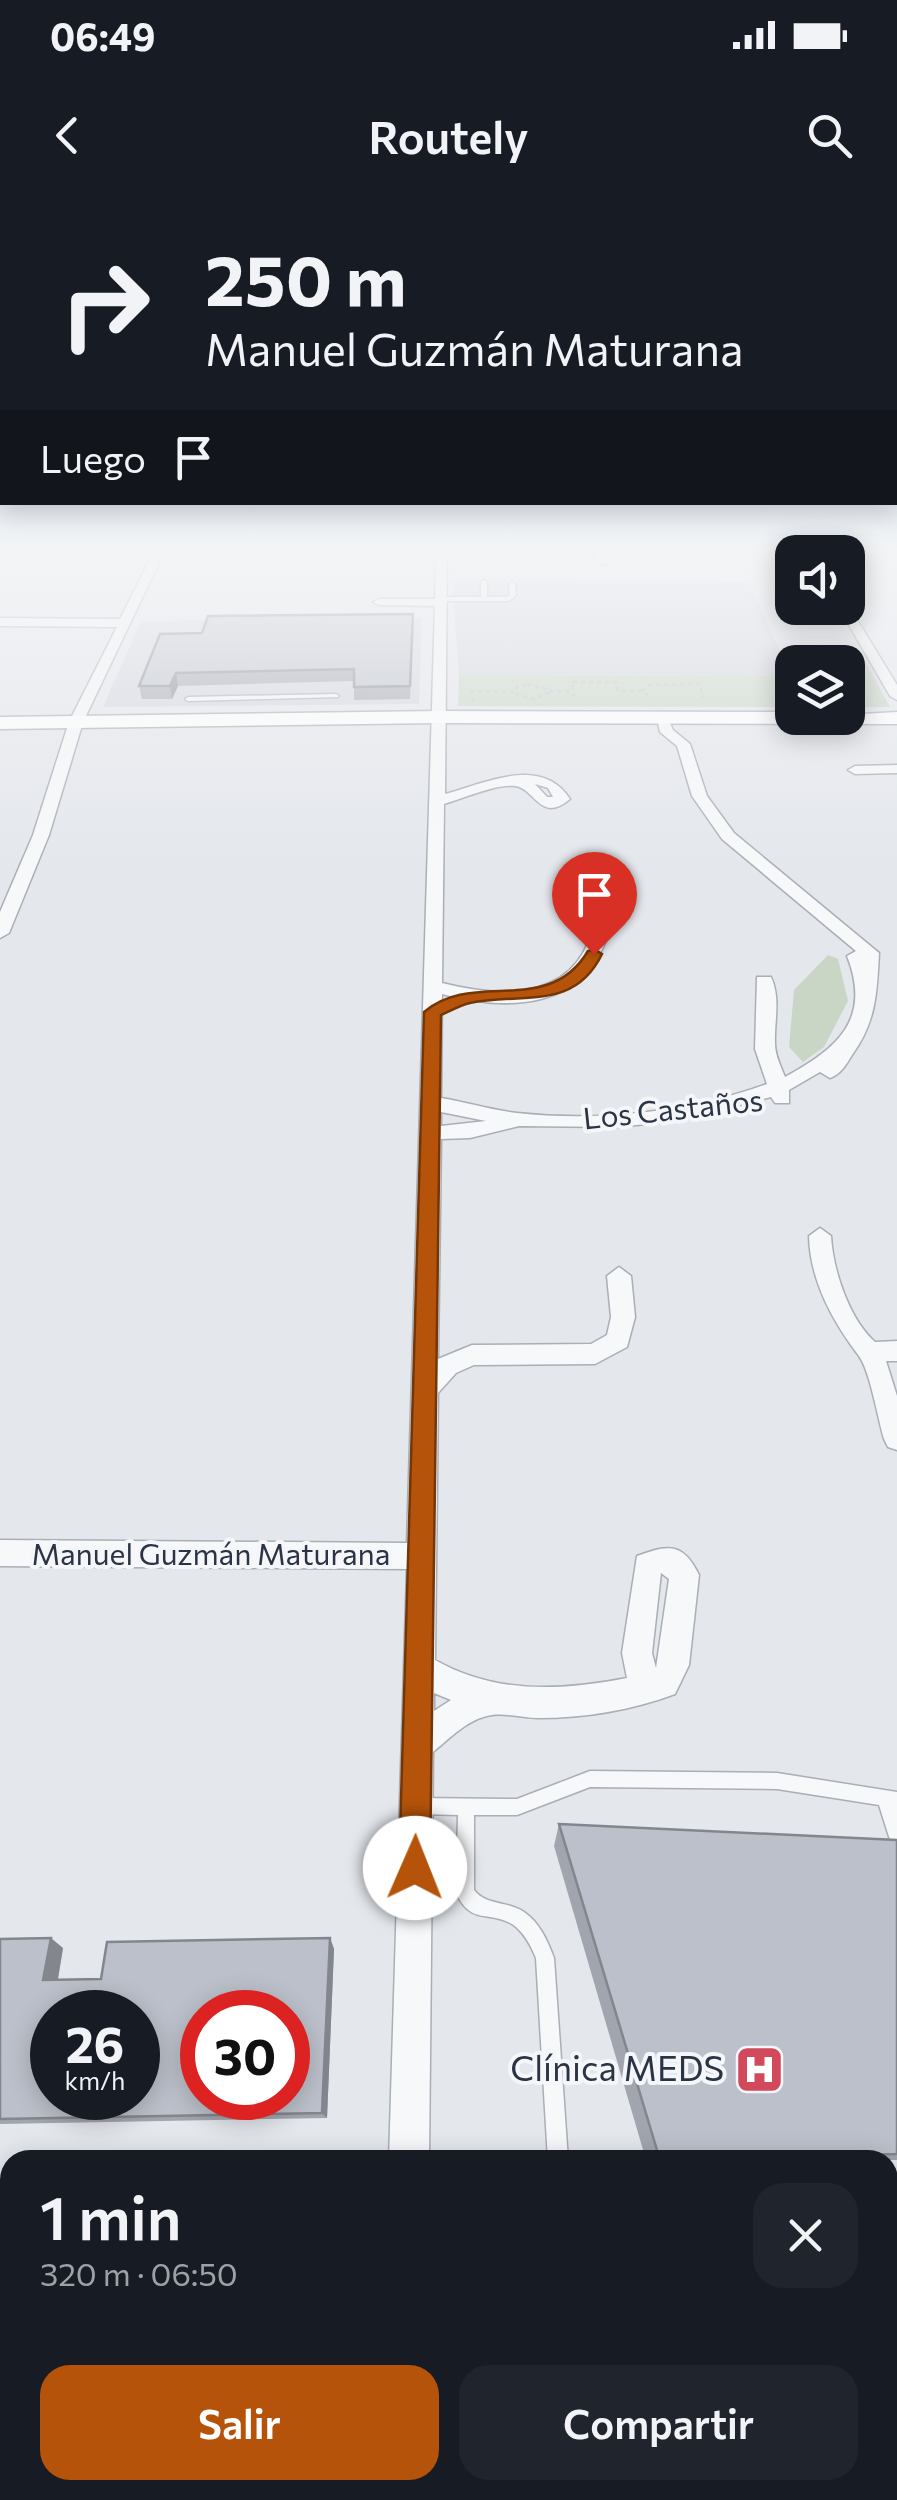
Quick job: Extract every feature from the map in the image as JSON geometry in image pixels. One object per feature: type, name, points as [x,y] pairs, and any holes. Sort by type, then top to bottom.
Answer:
[{"type":"main road","points":[[0,723],[661,717],[691,708],[897,718]]},
{"type":"street","points":[[0,933],[38,846],[76,722],[107,657]]},
{"type":"street","points":[[409,2150],[440,657]]},
{"type":"street","points":[[874,657],[897,696]]},
{"type":"street","points":[[684,744],[694,728],[691,708]]},
{"type":"street","name":"Los Castaños","points":[[430,1133],[470,1131],[519,1120],[660,1117],[782,1098],[859,1063],[882,1016],[846,933],[752,860],[728,836],[700,796],[684,744],[667,732],[661,717]]},
{"type":"street","points":[[855,770],[897,770]]},
{"type":"street","points":[[437,793],[510,781]]},
{"type":"street","points":[[432,1012],[467,998],[541,992],[564,986],[584,972],[601,934],[605,906],[603,885],[596,875]]},
{"type":"street","points":[[764,981],[768,998],[765,1049],[782,1098]]},
{"type":"street","points":[[433,986],[467,998]]},
{"type":"street","name":"Los Castaños","points":[[431,1104],[468,1107],[519,1120]]},
{"type":"street","points":[[820,1236],[822,1258],[853,1335],[884,1351],[897,1439]]},
{"type":"street","points":[[426,1388],[446,1366],[484,1354],[595,1354],[618,1340],[624,1317],[619,1276]]},
{"type":"street","points":[[427,1318],[447,1336],[484,1354]]},
{"type":"street","name":"Manuel Guzmán Maturana","points":[[0,1553],[421,1556]]},
{"type":"street","points":[[419,1668],[493,1700],[575,1701],[644,1690]]},
{"type":"street","points":[[417,1745],[454,1715],[493,1700]]},
{"type":"lane","points":[[188,699],[336,696]]},
{"type":"lane","points":[[251,720],[256,698]]},
{"type":"lane","points":[[416,1806],[516,1807],[590,1779],[778,1781],[891,1800],[897,1836]]},
{"type":"lane","points":[[466,1807],[465,1894],[474,1905],[517,1917],[536,1936],[545,1958],[557,2150]]},
{"type":"path","points":[[586,698],[574,698],[572,682],[616,682],[620,698]]},
{"type":"path","points":[[515,692],[517,687],[532,684],[549,691],[573,690]]},
{"type":"path","points":[[642,691],[649,685],[700,684],[704,698],[691,708]]},
{"type":"path","points":[[473,708],[472,691],[515,692],[534,698],[549,691]]},
{"type":"path","points":[[618,691],[642,691],[652,697]]},
{"type":"shaded area","points":[[125,657],[421,657],[419,704],[103,707]]},
{"type":"shaded area","points":[[458,657],[775,657],[775,676],[459,675]]},
{"type":"green space","points":[[865,661],[890,707],[865,707]]},
{"type":"green space","points":[[459,675],[775,676],[775,707],[458,706]]},
{"type":"green space","points":[[828,955],[838,959],[848,1001],[824,1047],[803,1062],[789,1047],[794,990]]},
{"type":"building","points":[[151,657],[411,657],[410,686],[354,687],[354,669],[176,673],[170,686],[139,686]]},
{"type":"building","name":"Clínica MEDS","points":[[559,1824],[897,1840],[897,2150],[657,2150]]},
{"type":"building","points":[[51,1938],[43,1980],[101,1979],[107,1942],[330,1938],[322,2113],[310,2113],[310,1990],[180,1990],[180,2116],[160,2116],[160,1990],[30,1990],[30,2118],[0,2119],[0,1939]]},
{"type":"place","name":"Clínica MEDS","points":[[759,2069]]},
{"type":"route","points":[[415,1868],[432,1012],[467,998],[554,990],[584,972],[594,954]]}]
